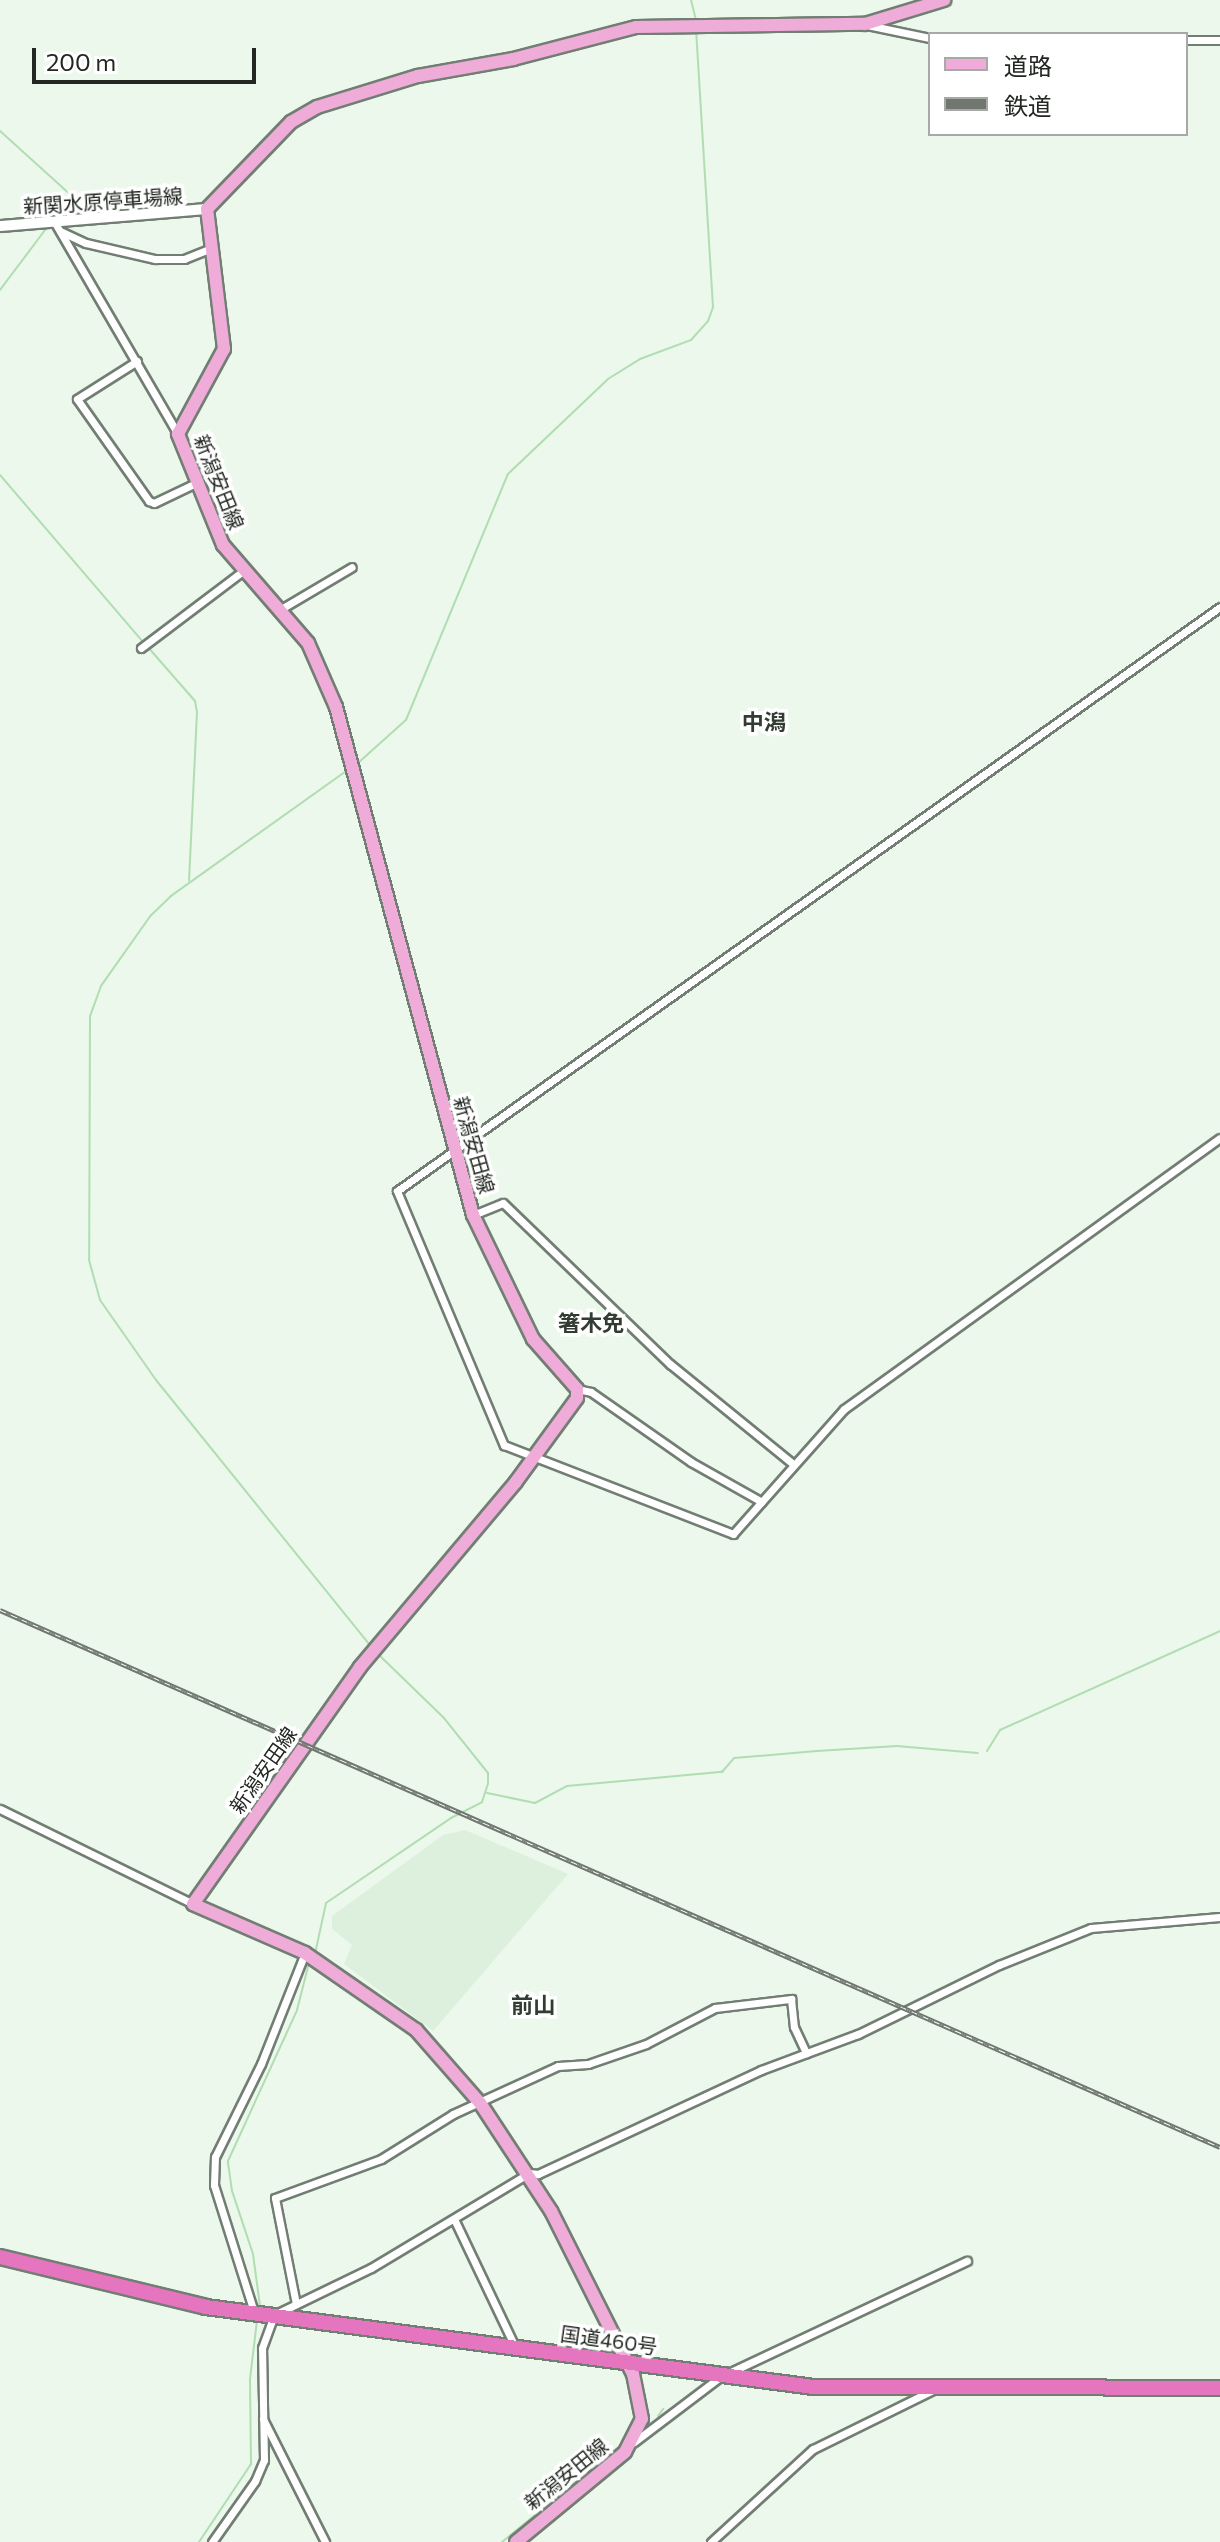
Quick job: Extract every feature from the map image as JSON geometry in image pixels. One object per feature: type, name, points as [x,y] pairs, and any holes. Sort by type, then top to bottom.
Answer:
[{"type":"highway","name":"国道460号","points":[[0,2257],[206,2307],[624,2361],[720,2377],[814,2387],[1220,2388]]},
{"type":"main road","points":[[207,209],[277,134],[317,107],[418,76],[513,59],[612,31],[698,24],[865,24],[944,0]]},
{"type":"main road","name":"新関水原停車場線","points":[[0,226],[57,227],[207,209]]},
{"type":"main road","name":"新潟安田線","points":[[207,209],[223,356],[178,434],[200,481],[215,531],[244,570],[308,643],[348,742],[473,1215],[533,1339],[577,1389],[577,1398],[533,1458],[369,1655],[193,1904],[305,1953],[416,2030],[480,2103],[529,2173],[624,2361],[642,2408],[634,2442],[516,2542]]},
{"type":"street","points":[[865,24],[928,38]]},
{"type":"street","points":[[1188,40],[1220,40]]},
{"type":"street","points":[[57,227],[86,243],[155,259],[184,259],[209,249]]},
{"type":"street","points":[[57,227],[178,434]]},
{"type":"street","points":[[137,361],[77,399],[149,501],[154,503],[200,481]]},
{"type":"street","points":[[281,609],[352,567]]},
{"type":"street","points":[[145,646],[244,570]]},
{"type":"street","points":[[1220,607],[401,1185],[398,1196],[438,1281],[497,1436],[533,1458],[721,1533],[733,1534],[832,1419],[1220,1138]]},
{"type":"street","points":[[473,1215],[503,1203],[670,1364],[793,1464]]},
{"type":"street","points":[[577,1389],[591,1392],[691,1462],[762,1502]]},
{"type":"street","points":[[0,1809],[193,1904]]},
{"type":"street","points":[[265,2314],[296,2304],[371,2268],[529,2173],[538,2174],[1091,1928],[1220,1917]]},
{"type":"street","points":[[212,2542],[260,2470],[265,2314],[214,2185],[215,2157],[261,2064],[305,1953]]},
{"type":"street","points":[[296,2304],[275,2198],[381,2159],[453,2114],[558,2066],[588,2064],[646,2044],[715,2008],[791,1999],[794,2027],[806,2053]]},
{"type":"street","points":[[454,2219],[516,2348]]},
{"type":"street","points":[[634,2442],[720,2377],[967,2261]]},
{"type":"street","points":[[711,2542],[813,2449],[935,2389]]},
{"type":"street","points":[[261,2415],[325,2542]]},
{"type":"shaded area","points":[[465,1830],[568,1874],[433,2031],[344,1964],[352,1945],[332,1929],[332,1916],[443,1835]]},
{"type":"waterway","points":[[691,0],[696,20]]},
{"type":"waterway","points":[[358,763],[406,720],[508,474],[608,379],[640,359],[691,340],[708,321],[713,307],[696,30]]},
{"type":"waterway","points":[[0,131],[73,197],[59,214]]},
{"type":"waterway","points":[[0,290],[45,230]]},
{"type":"waterway","points":[[0,475],[143,642]]},
{"type":"waterway","points":[[147,646],[195,701],[197,712],[189,881]]},
{"type":"waterway","points":[[349,769],[171,896],[151,915],[101,986],[90,1016],[89,1260],[100,1300],[156,1380],[370,1645]]},
{"type":"waterway","points":[[987,1751],[1000,1730],[1220,1631]]},
{"type":"waterway","points":[[315,1954],[326,1903],[451,1818],[482,1802],[488,1783],[488,1773],[444,1718],[377,1653]]},
{"type":"waterway","points":[[487,1793],[535,1803],[567,1786],[722,1772],[734,1758],[817,1751],[897,1746],[978,1753]]},
{"type":"waterway","points":[[260,2306],[253,2254],[232,2191],[228,2161],[297,2010],[309,1963]]},
{"type":"waterway","points":[[199,2542],[251,2464],[250,2379],[257,2320]]},
{"type":"waterway","points":[[658,2416],[663,2409]]},
{"type":"waterway","points":[[502,2542],[620,2446]]},
{"type":"railway","points":[[0,1610],[1220,2147]]},
{"type":"district","name":"中潟","points":[[764,722]]},
{"type":"district","name":"箸木免","points":[[591,1323]]},
{"type":"district","name":"前山","points":[[533,2005]]}]
